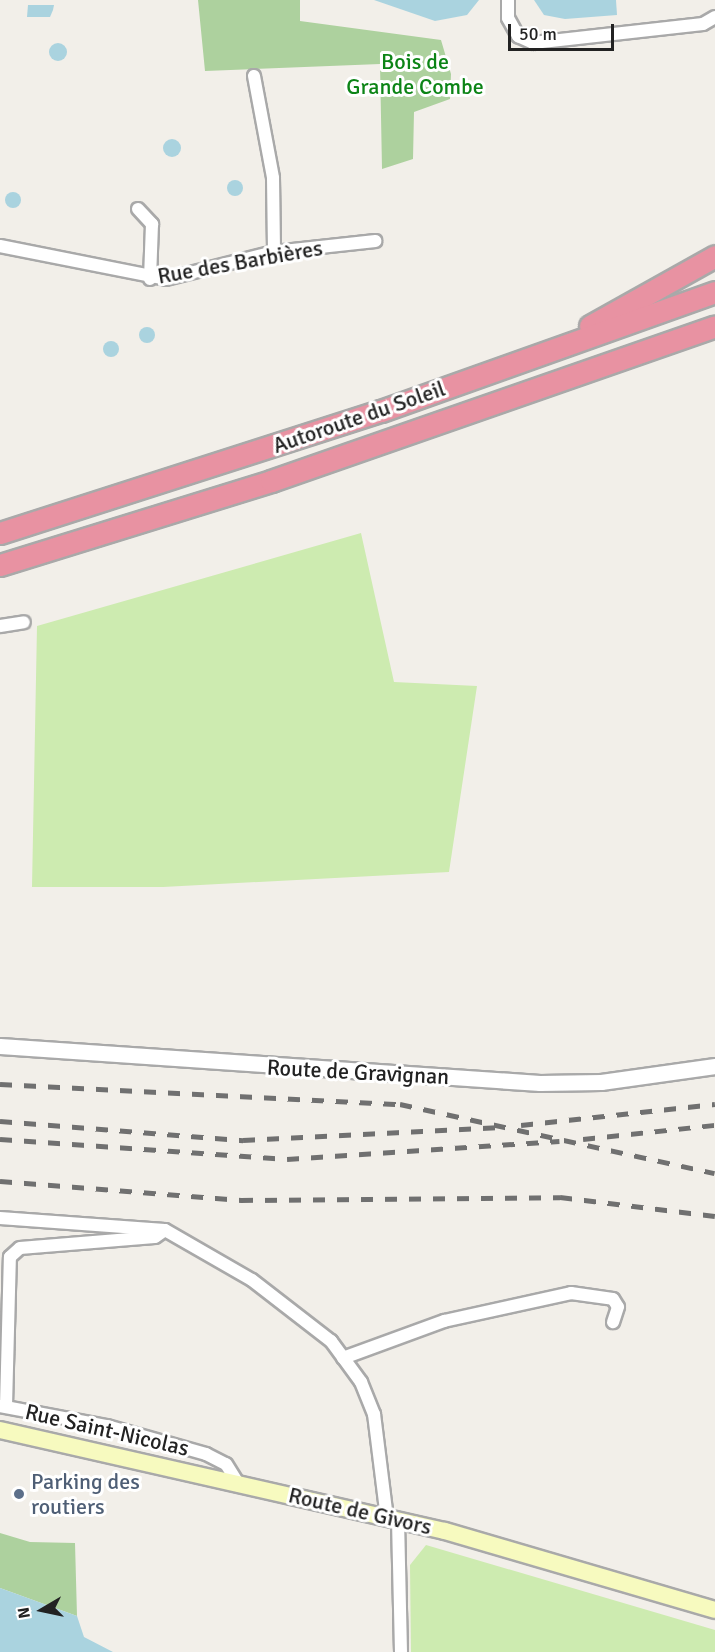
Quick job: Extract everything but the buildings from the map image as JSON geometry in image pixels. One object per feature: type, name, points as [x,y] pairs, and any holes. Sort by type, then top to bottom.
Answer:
[{"type":"highway","points":[[498,370],[651,296],[715,256]]},
{"type":"highway","name":"Autoroute du Soleil","points":[[0,533],[498,370],[715,292]]},
{"type":"highway","name":"Autoroute du Soleil","points":[[0,565],[271,481],[715,326]]},
{"type":"highway","points":[[658,347],[715,334]]},
{"type":"main road","name":"Route de Givors","points":[[0,1430],[392,1519],[715,1610]]},
{"type":"street","points":[[508,0],[508,18],[518,36],[533,43],[702,24],[715,17]]},
{"type":"street","points":[[254,76],[273,178],[274,252]]},
{"type":"street","points":[[138,209],[152,224],[150,279]]},
{"type":"street","name":"Rue des Barbières","points":[[0,246],[150,279],[274,252],[375,241]]},
{"type":"street","points":[[0,626],[24,622]]},
{"type":"street","name":"Route de Gravignan","points":[[0,1046],[540,1083],[601,1082],[715,1066]]},
{"type":"street","points":[[0,1218],[165,1230],[252,1281],[331,1341],[375,1414],[392,1519],[401,1652]]},
{"type":"street","points":[[3,1406],[10,1257],[20,1248],[155,1237],[165,1230]]},
{"type":"street","points":[[343,1358],[444,1320],[571,1293],[613,1299],[618,1307],[613,1322]]},
{"type":"street","name":"Rue Saint-Nicolas","points":[[3,1406],[107,1426],[206,1454],[226,1464],[238,1483]]},
{"type":"green space","name":"Bois de Grande Combe","points":[[198,0],[300,0],[300,21],[441,40],[451,74],[450,99],[414,112],[413,159],[382,169],[380,64],[205,71]]},
{"type":"green space","points":[[361,533],[394,682],[477,686],[449,872],[163,887],[32,887],[37,626]]},
{"type":"green space","points":[[0,1533],[30,1542],[75,1543],[77,1616],[0,1588]]},
{"type":"green space","points":[[426,1545],[715,1630],[715,1652],[411,1652],[410,1565]]},
{"type":"water","points":[[374,0],[479,0],[467,15],[435,21]]},
{"type":"water","points":[[534,0],[616,0],[617,15],[565,19],[544,15]]},
{"type":"water","points":[[28,5],[54,5],[50,17],[27,17]]},
{"type":"water","points":[[58,43],[64,46],[67,52],[64,58],[58,61],[52,58],[49,52],[52,46]]},
{"type":"water","points":[[172,139],[178,142],[181,148],[178,154],[172,157],[166,154],[163,148],[166,142]]},
{"type":"water","points":[[235,180],[243,188],[235,196],[227,188]]},
{"type":"water","points":[[13,192],[19,194],[21,200],[19,206],[13,208],[7,206],[5,200],[7,194]]},
{"type":"water","points":[[144,327],[150,327],[155,335],[153,341],[144,343],[139,338],[139,332]]},
{"type":"water","points":[[111,341],[119,349],[111,357],[103,349]]},
{"type":"water","points":[[0,1588],[77,1616],[84,1637],[113,1652],[0,1652]]},
{"type":"railway","points":[[0,1084],[400,1104],[715,1173]]},
{"type":"railway","points":[[521,1125],[715,1104]]},
{"type":"railway","points":[[0,1121],[243,1140],[497,1127]]},
{"type":"railway","points":[[583,1139],[715,1125]]},
{"type":"railway","points":[[0,1139],[287,1159],[559,1141]]},
{"type":"railway","points":[[0,1181],[241,1200],[560,1197],[715,1216]]},
{"type":"place","name":"Parking des routiers","points":[[19,1494]]}]
